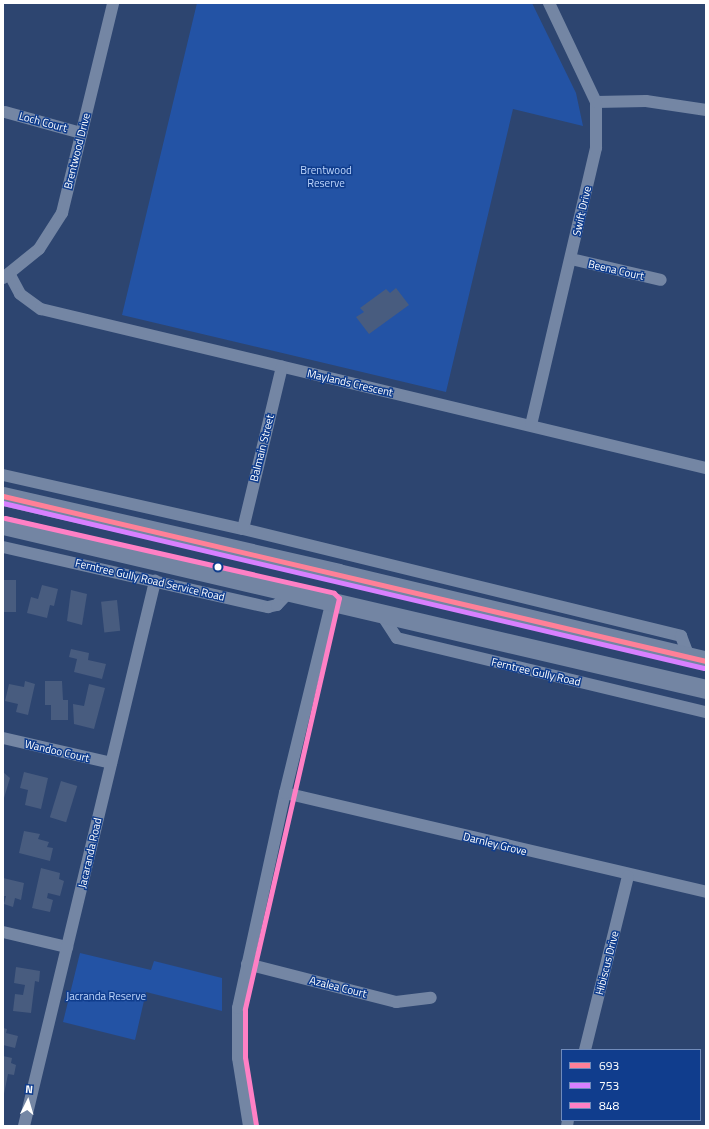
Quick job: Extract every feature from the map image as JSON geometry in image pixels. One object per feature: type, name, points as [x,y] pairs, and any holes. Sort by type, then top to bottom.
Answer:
[{"type":"main road","points":[[3,496],[338,573],[698,659]]},
{"type":"main road","name":"Ferntree Gully Road","points":[[3,525],[332,600],[706,689]]},
{"type":"main road","points":[[332,600],[338,573]]},
{"type":"street","name":"Brentwood Drive","points":[[6,276],[39,249],[62,213],[113,3]]},
{"type":"street","name":"Swift Drive","points":[[531,425],[571,260],[596,148],[596,102],[549,3]]},
{"type":"street","points":[[596,102],[646,101],[705,106]]},
{"type":"street","name":"Loch Court","points":[[5,112],[82,133]]},
{"type":"street","name":"Beena Court","points":[[571,260],[661,280]]},
{"type":"street","name":"Maylands Crescent","points":[[6,276],[20,294],[41,309],[706,468]]},
{"type":"street","name":"Balmain Street","points":[[242,529],[282,367]]},
{"type":"street","points":[[3,475],[242,529],[681,636],[698,659]]},
{"type":"street","name":"Ferntree Gully Road Service Road","points":[[3,547],[268,607],[277,606],[290,591]]},
{"type":"street","name":"Jacaranda Road","points":[[24,1126],[155,581]]},
{"type":"street","points":[[249,1126],[238,1058],[238,1008],[285,793],[332,600]]},
{"type":"street","name":"Ferntree Gully Road","points":[[380,612],[397,638],[706,712]]},
{"type":"street","points":[[636,695],[641,673]]},
{"type":"street","name":"Wandoo Court","points":[[3,738],[111,764]]},
{"type":"street","name":"Darnley Grove","points":[[285,793],[628,876],[706,892]]},
{"type":"street","name":"Hibiscus Drive","points":[[585,1049],[628,876]]},
{"type":"street","points":[[3,932],[67,947]]},
{"type":"street","name":"Azalea Court","points":[[247,964],[396,1002],[431,998]]},
{"type":"green space","name":"Brentwood Reserve","points":[[197,3],[532,3],[576,93],[583,126],[513,109],[446,392],[122,315]]},
{"type":"green space","name":"Jacranda Reserve","points":[[80,953],[151,970],[154,961],[222,978],[222,1011],[146,992],[135,1040],[63,1022]]},
{"type":"building","points":[[396,288],[409,305],[369,334],[356,317],[364,312],[360,308],[386,289],[390,293]]},
{"type":"building","points":[[3,580],[16,580],[16,612],[3,612]]},
{"type":"building","points":[[42,585],[58,589],[54,606],[50,605],[47,618],[27,613],[31,597],[38,599]]},
{"type":"building","points":[[71,590],[87,594],[82,625],[67,621]]},
{"type":"building","points":[[117,600],[120,631],[104,633],[101,602]]},
{"type":"building","points":[[71,649],[89,653],[88,660],[106,664],[102,679],[74,672],[77,659],[69,657]]},
{"type":"building","points":[[25,681],[35,684],[28,715],[16,712],[18,704],[5,701],[9,684],[24,687]]},
{"type":"building","points":[[45,681],[62,681],[63,700],[68,700],[68,720],[51,720],[51,705],[45,705]]},
{"type":"building","points":[[89,684],[105,688],[94,729],[74,724],[73,704],[84,706]]},
{"type":"building","points":[[3,772],[10,778],[4,798],[3,798]]},
{"type":"building","points":[[24,772],[48,778],[41,809],[25,805],[28,790],[20,788]]},
{"type":"building","points":[[61,781],[77,786],[66,822],[50,817]]},
{"type":"building","points":[[24,831],[40,834],[38,839],[49,842],[47,847],[53,848],[50,861],[19,853]]},
{"type":"building","points":[[41,868],[60,873],[59,879],[64,881],[60,896],[48,893],[47,898],[53,900],[50,912],[32,908]]},
{"type":"building","points":[[3,878],[24,883],[21,900],[15,898],[13,907],[4,904],[6,896],[3,896]]},
{"type":"building","points":[[16,967],[40,971],[39,982],[35,981],[31,1013],[13,1011],[15,994],[23,995],[25,985],[14,983]]},
{"type":"building","points":[[3,1028],[7,1029],[6,1033],[18,1036],[15,1048],[3,1045]]},
{"type":"building","points":[[3,1056],[12,1058],[11,1063],[16,1065],[14,1075],[8,1074],[4,1094]]},
{"type":"transit line","name":"693","points":[[3,496],[706,661]]},
{"type":"transit line","name":"753","points":[[3,503],[704,668]]},
{"type":"transit line","name":"848","points":[[5,518],[334,593],[339,598],[245,1009],[245,1057],[256,1125]]}]
